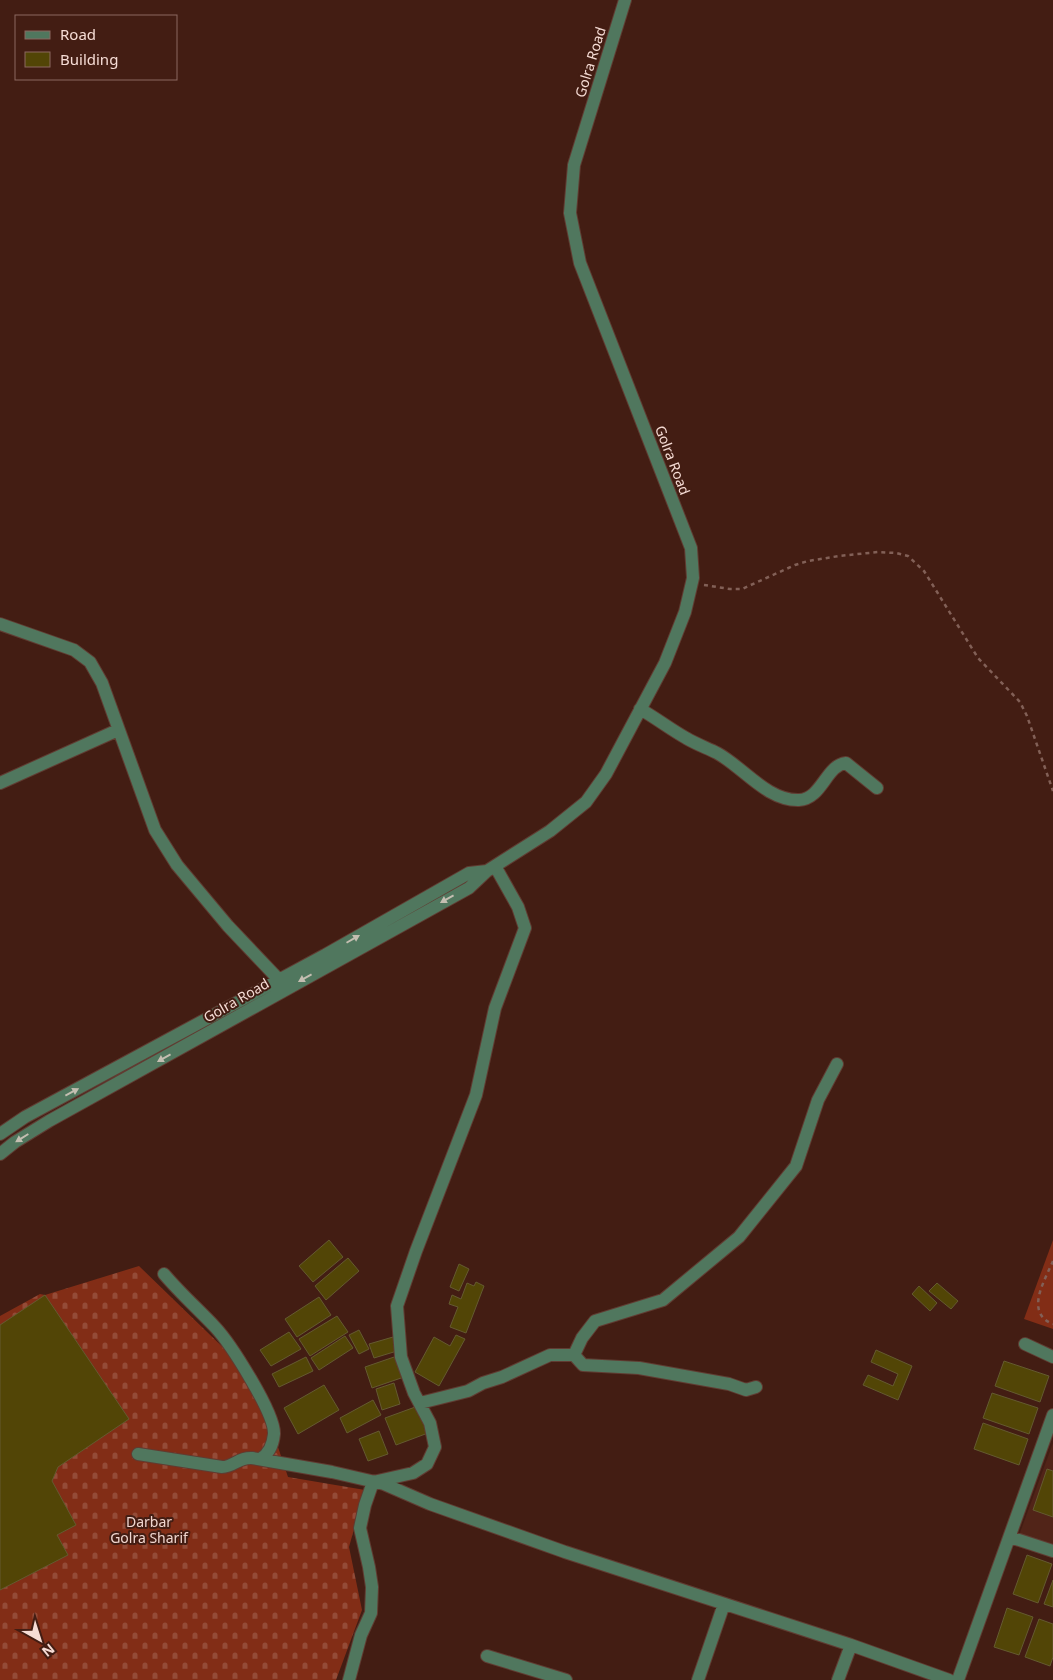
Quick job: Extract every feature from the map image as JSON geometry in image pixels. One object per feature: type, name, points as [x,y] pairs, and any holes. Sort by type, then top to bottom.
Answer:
[{"type":"street","name":"Golra Road","points":[[0,1154],[15,1142],[49,1121],[469,873],[491,869],[550,831],[586,802],[606,774],[665,663],[686,612],[693,578],[691,548],[580,263],[570,213],[574,165],[625,0]]},
{"type":"street","points":[[0,624],[74,650],[90,662],[102,683],[155,830],[177,865],[228,926],[282,984]]},
{"type":"street","points":[[640,709],[684,737],[717,753],[772,793],[800,800],[819,789],[838,766],[846,763],[877,788]]},
{"type":"street","points":[[0,783],[118,730]]},
{"type":"street","points":[[373,1482],[414,1473],[427,1464],[435,1447],[430,1423],[400,1357],[397,1306],[416,1251],[476,1096],[496,1008],[525,928],[518,907],[491,869]]},
{"type":"street","name":"Golra Road","points":[[0,1134],[25,1117],[282,984]]},
{"type":"street","points":[[574,1355],[582,1338],[595,1321],[663,1300],[739,1237],[796,1166],[818,1100],[837,1064]]},
{"type":"street","points":[[164,1274],[227,1342],[268,1413],[274,1432],[270,1451],[260,1459]]},
{"type":"street","points":[[1025,1344],[1053,1357]]},
{"type":"street","points":[[420,1403],[468,1391],[550,1355],[574,1355],[583,1365],[639,1368],[729,1384],[746,1390],[756,1387]]},
{"type":"street","points":[[958,1680],[1053,1415]]},
{"type":"street","points":[[138,1454],[222,1468],[228,1467],[244,1457],[332,1472],[384,1484],[430,1504],[565,1552],[851,1645],[949,1680]]},
{"type":"street","points":[[349,1680],[361,1635],[371,1613],[372,1587],[360,1528],[365,1504],[373,1482]]},
{"type":"street","points":[[1010,1537],[1053,1552]]},
{"type":"street","points":[[698,1680],[724,1604]]},
{"type":"street","points":[[838,1680],[851,1645]]},
{"type":"street","points":[[487,1656],[566,1680]]},
{"type":"path","points":[[692,583],[742,589],[808,561],[878,552],[896,552],[908,556],[924,571],[978,658],[1020,702],[1027,716],[1053,790]]},
{"type":"path","points":[[1053,1261],[1037,1303],[1041,1316],[1053,1324]]},
{"type":"shaded area","points":[[1053,1443],[1053,1548],[1018,1538]]},
{"type":"green space","points":[[1053,1240],[1053,1329],[1024,1319]]},
{"type":"green space","name":"Darbar Golra Sharif","points":[[139,1266],[237,1361],[276,1441],[288,1477],[365,1490],[349,1547],[362,1610],[336,1680],[0,1680],[0,1316],[40,1294],[45,1295]]},
{"type":"building","points":[[329,1240],[343,1257],[313,1282],[299,1266]]},
{"type":"building","points":[[348,1258],[359,1271],[326,1300],[315,1286]]},
{"type":"building","points":[[459,1264],[469,1269],[459,1291],[450,1287]]},
{"type":"building","points":[[476,1282],[484,1286],[466,1333],[450,1327],[458,1307],[449,1304],[452,1295],[461,1299],[467,1283],[474,1286]]},
{"type":"building","points":[[937,1283],[958,1301],[951,1309],[929,1291]]},
{"type":"building","points":[[919,1286],[937,1303],[930,1311],[912,1294]]},
{"type":"building","points":[[45,1295],[129,1419],[58,1467],[52,1481],[76,1525],[57,1535],[68,1555],[0,1590],[0,1325]]},
{"type":"building","points":[[319,1297],[331,1315],[297,1337],[285,1319]]},
{"type":"building","points":[[337,1316],[348,1332],[310,1356],[299,1339]]},
{"type":"building","points":[[359,1330],[369,1349],[359,1354],[349,1335]]},
{"type":"building","points":[[289,1332],[301,1349],[271,1366],[260,1350]]},
{"type":"building","points":[[456,1335],[465,1339],[439,1386],[415,1372],[434,1337],[450,1346]]},
{"type":"building","points":[[345,1336],[353,1348],[319,1370],[311,1358]]},
{"type":"building","points":[[393,1337],[397,1351],[374,1358],[369,1344]]},
{"type":"building","points":[[876,1350],[912,1366],[898,1400],[863,1385],[868,1375],[893,1386],[898,1374],[871,1362]]},
{"type":"building","points":[[397,1356],[404,1377],[372,1388],[365,1367]]},
{"type":"building","points":[[306,1357],[313,1371],[279,1387],[272,1374]]},
{"type":"building","points":[[1004,1361],[1049,1376],[1040,1402],[995,1386]]},
{"type":"building","points":[[394,1383],[400,1404],[382,1410],[376,1389]]},
{"type":"building","points":[[324,1385],[339,1410],[298,1434],[284,1408]]},
{"type":"building","points":[[992,1393],[1038,1408],[1029,1434],[983,1418]]},
{"type":"building","points":[[373,1400],[381,1415],[347,1433],[340,1418]]},
{"type":"building","points":[[418,1406],[428,1433],[396,1445],[385,1418]]},
{"type":"building","points":[[983,1423],[1028,1439],[1019,1465],[974,1449]]},
{"type":"building","points":[[379,1431],[388,1454],[368,1461],[359,1439]]},
{"type":"building","points":[[1047,1469],[1053,1471],[1053,1517],[1033,1510]]},
{"type":"building","points":[[1027,1555],[1052,1564],[1038,1603],[1013,1594]]},
{"type":"building","points":[[1053,1580],[1053,1607],[1044,1604]]},
{"type":"building","points":[[1007,1608],[1033,1617],[1019,1655],[994,1647]]},
{"type":"building","points":[[1039,1619],[1053,1624],[1053,1657],[1050,1666],[1025,1657]]}]
